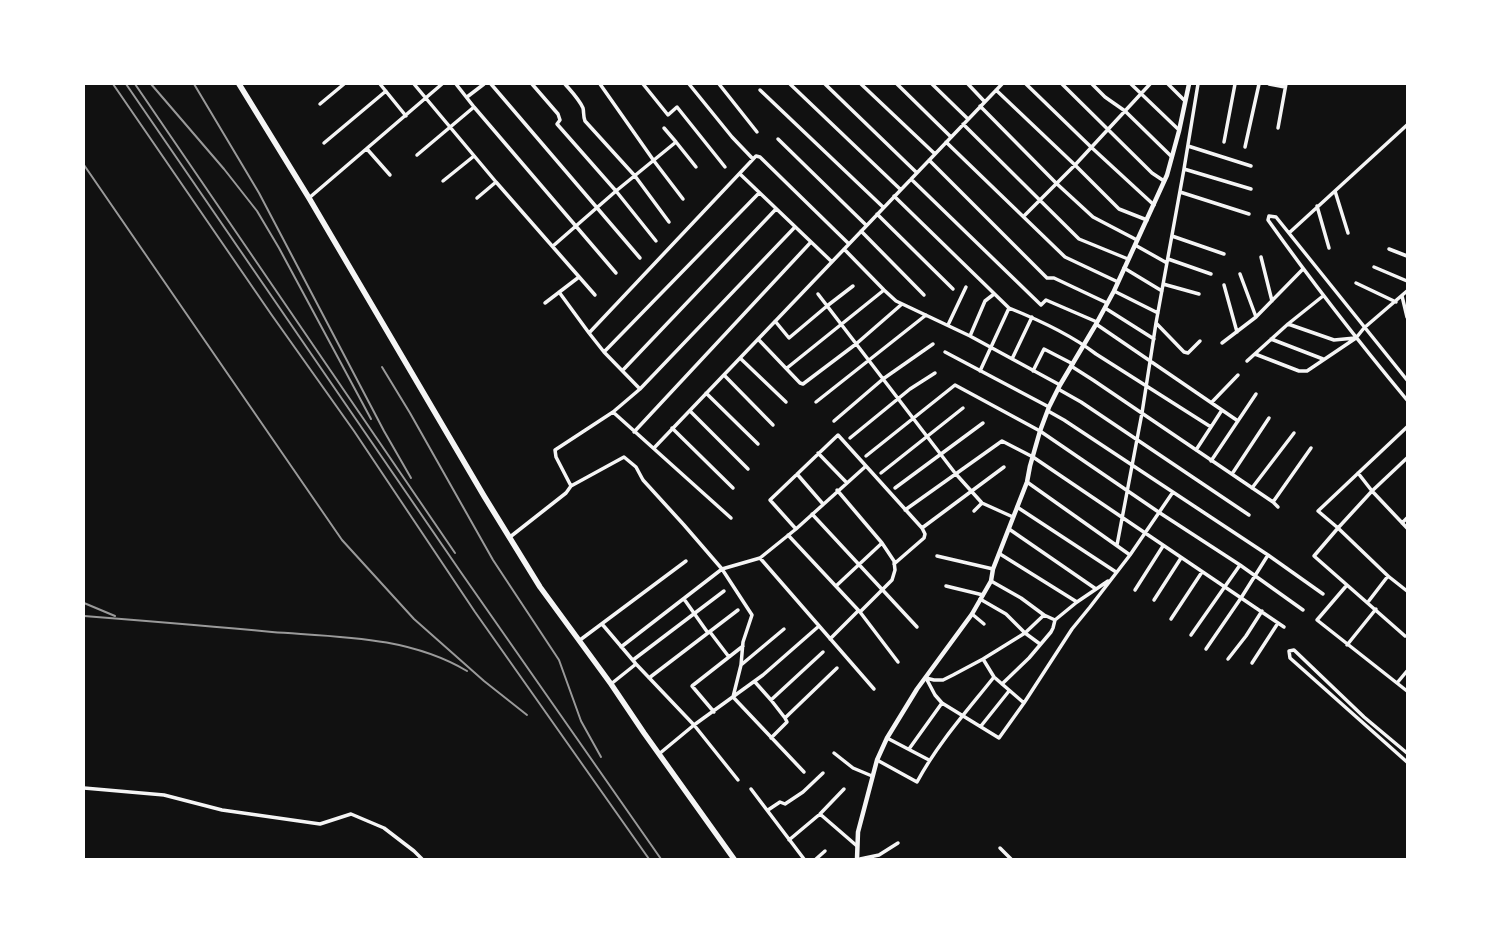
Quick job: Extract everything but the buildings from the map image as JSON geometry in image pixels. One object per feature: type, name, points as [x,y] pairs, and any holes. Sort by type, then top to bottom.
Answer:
[{"type":"main road","points":[[239,84],[309,198],[540,587],[612,684],[659,754],[734,859]]},
{"type":"street","points":[[320,104],[344,84]]},
{"type":"street","points":[[380,84],[406,116]]},
{"type":"street","points":[[414,84],[449,128],[595,295]]},
{"type":"street","points":[[309,198],[442,84]]},
{"type":"street","points":[[456,84],[575,227],[616,273]]},
{"type":"street","points":[[467,97],[484,84]]},
{"type":"street","points":[[491,84],[596,209],[640,258]]},
{"type":"street","points":[[532,84],[558,114],[560,120],[557,124],[616,191],[656,241]]},
{"type":"street","points":[[565,84],[578,100],[583,109],[585,121],[635,176],[670,222]]},
{"type":"street","points":[[600,84],[654,161],[683,199]]},
{"type":"street","points":[[643,84],[668,115],[677,107],[725,167]]},
{"type":"street","points":[[689,84],[732,137],[753,159]]},
{"type":"street","points":[[719,84],[757,132]]},
{"type":"street","points":[[790,84],[900,189]]},
{"type":"street","points":[[825,84],[916,172]]},
{"type":"street","points":[[861,84],[935,154]]},
{"type":"street","points":[[897,84],[951,136]]},
{"type":"street","points":[[932,84],[968,119]]},
{"type":"street","points":[[968,84],[984,101]]},
{"type":"street","points":[[654,448],[1001,84]]},
{"type":"street","points":[[1026,84],[1091,148],[1154,205]]},
{"type":"street","points":[[1062,84],[1152,173],[1164,181]]},
{"type":"street","points":[[1092,84],[1105,97],[1125,111],[1172,157]]},
{"type":"street","points":[[1130,84],[1179,130]]},
{"type":"street","points":[[1024,216],[1075,165],[1150,84]]},
{"type":"street","points":[[1168,84],[1185,101]]},
{"type":"street","points":[[857,859],[858,832],[877,760],[887,738],[926,678],[972,614],[991,581],[993,569],[1027,482],[1040,431],[1048,409],[1114,291],[1164,181],[1179,130],[1189,84]]},
{"type":"street","points":[[1117,545],[1147,386],[1156,322],[1198,84]]},
{"type":"street","points":[[1224,142],[1235,84]]},
{"type":"street","points":[[1245,147],[1259,84]]},
{"type":"street","points":[[1269,84],[1286,86],[1278,128]]},
{"type":"street","points":[[760,90],[884,207]]},
{"type":"street","points":[[996,90],[1119,209],[1147,220]]},
{"type":"street","points":[[324,144],[386,91]]},
{"type":"street","points":[[980,106],[1056,183],[1093,217],[1137,240]]},
{"type":"street","points":[[417,155],[474,107]]},
{"type":"street","points":[[963,124],[1079,239],[1128,259]]},
{"type":"street","points":[[1289,233],[1407,125]]},
{"type":"street","points":[[664,128],[696,167]]},
{"type":"street","points":[[778,139],[866,225]]},
{"type":"street","points":[[553,246],[616,191],[676,142]]},
{"type":"street","points":[[946,142],[1065,257],[1118,282]]},
{"type":"street","points":[[1188,146],[1251,166]]},
{"type":"street","points":[[368,149],[390,175]]},
{"type":"street","points":[[443,181],[474,156]]},
{"type":"street","points":[[589,334],[756,156],[760,157],[849,244]]},
{"type":"street","points":[[929,160],[1047,278],[1054,278],[1107,303]]},
{"type":"street","points":[[1184,169],[1251,190]]},
{"type":"street","points":[[740,174],[832,261]]},
{"type":"street","points":[[911,179],[1041,305],[1046,300],[1096,323],[1238,421]]},
{"type":"street","points":[[477,198],[496,182]]},
{"type":"street","points":[[1335,191],[1348,233]]},
{"type":"street","points":[[1180,192],[1249,214]]},
{"type":"street","points":[[604,352],[759,193]]},
{"type":"street","points":[[894,196],[1008,308],[1032,317],[1084,345],[1211,427]]},
{"type":"street","points":[[1317,206],[1329,248]]},
{"type":"street","points":[[623,370],[776,209]]},
{"type":"street","points":[[877,214],[953,289]]},
{"type":"street","points":[[1407,380],[1276,217],[1269,216],[1268,220],[1323,296],[1407,400]]},
{"type":"street","points":[[571,486],[556,457],[555,450],[613,412],[640,389],[795,227]]},
{"type":"street","points":[[861,231],[924,295]]},
{"type":"street","points":[[1172,236],[1224,254]]},
{"type":"street","points":[[634,432],[811,242]]},
{"type":"street","points":[[1134,245],[1167,261],[1212,274]]},
{"type":"street","points":[[844,249],[894,300],[992,347],[1034,371],[1249,515]]},
{"type":"street","points":[[1389,249],[1407,256]]},
{"type":"street","points":[[1260,257],[1272,301]]},
{"type":"street","points":[[1374,267],[1407,281]]},
{"type":"street","points":[[1124,268],[1162,291]]},
{"type":"street","points":[[1222,343],[1256,317],[1303,269]]},
{"type":"street","points":[[1240,274],[1256,317]]},
{"type":"street","points":[[545,303],[579,276]]},
{"type":"street","points":[[1356,283],[1396,302]]},
{"type":"street","points":[[1163,284],[1199,294]]},
{"type":"street","points":[[1224,285],[1237,332]]},
{"type":"street","points":[[775,321],[790,338],[853,286]]},
{"type":"street","points":[[948,325],[966,287]]},
{"type":"street","points":[[787,368],[884,290]]},
{"type":"street","points":[[1114,291],[1158,312]]},
{"type":"street","points":[[1255,354],[1299,371],[1307,371],[1356,338],[1364,328],[1407,291]]},
{"type":"street","points":[[559,292],[604,352],[640,389]]},
{"type":"street","points":[[818,294],[842,324],[868,361],[899,398],[913,418],[972,492],[982,503],[1013,517]]},
{"type":"street","points":[[970,336],[986,301],[994,294]]},
{"type":"street","points":[[1248,361],[1288,324],[1323,296]]},
{"type":"street","points":[[1402,296],[1407,317]]},
{"type":"street","points":[[758,339],[800,383],[803,384],[856,344],[902,304]]},
{"type":"street","points":[[980,371],[992,347],[1008,308]]},
{"type":"street","points":[[1105,308],[1154,340]]},
{"type":"street","points":[[816,402],[926,315]]},
{"type":"street","points":[[1012,359],[1032,317]]},
{"type":"street","points":[[1156,322],[1184,352],[1188,353],[1200,341]]},
{"type":"street","points":[[1288,324],[1334,340],[1356,338]]},
{"type":"street","points":[[1271,339],[1323,359]]},
{"type":"street","points":[[834,421],[883,379],[933,344]]},
{"type":"street","points":[[1034,371],[1044,350],[1072,365],[1273,502],[1278,507]]},
{"type":"street","points":[[944,352],[1048,409],[1268,555],[1323,594]]},
{"type":"street","points":[[740,358],[786,402]]},
{"type":"street","points":[[850,438],[899,398],[934,373]]},
{"type":"street","points":[[724,375],[773,425]]},
{"type":"street","points":[[1212,402],[1238,375]]},
{"type":"street","points":[[866,456],[955,385],[1040,431],[1127,491],[1240,565],[1303,610]]},
{"type":"street","points":[[706,393],[758,444]]},
{"type":"street","points":[[1211,461],[1256,394]]},
{"type":"street","points":[[881,473],[963,408]]},
{"type":"street","points":[[1196,450],[1222,410]]},
{"type":"street","points":[[690,411],[748,469]]},
{"type":"street","points":[[613,412],[731,518]]},
{"type":"street","points":[[1232,474],[1269,418]]},
{"type":"street","points":[[895,488],[983,424]]},
{"type":"street","points":[[1407,427],[1318,511],[1388,576],[1407,591]]},
{"type":"street","points":[[672,428],[733,488]]},
{"type":"street","points":[[1252,488],[1294,432]]},
{"type":"street","points":[[796,529],[770,500],[838,435],[922,528],[925,534],[924,538],[894,564]]},
{"type":"street","points":[[905,510],[1002,441],[1033,458],[1284,627]]},
{"type":"street","points":[[1273,502],[1311,448]]},
{"type":"street","points":[[818,453],[846,483]]},
{"type":"street","points":[[510,537],[566,493],[571,486],[624,457],[636,467],[643,480],[722,568],[752,615],[743,646],[741,665],[733,697]]},
{"type":"street","points":[[1406,636],[1314,556],[1372,491],[1407,458]]},
{"type":"street","points":[[621,647],[722,568],[760,558],[796,529],[837,490],[866,466]]},
{"type":"street","points":[[922,528],[1004,467]]},
{"type":"street","points":[[1358,473],[1372,491],[1407,528]]},
{"type":"street","points":[[797,474],[823,504]]},
{"type":"street","points":[[1027,482],[1130,554]]},
{"type":"street","points":[[830,639],[892,580],[895,570],[894,564],[882,543],[837,490]]},
{"type":"street","points":[[926,678],[935,695],[942,703],[964,715],[999,738],[1024,703],[1072,628],[1090,608],[1160,513],[1173,492]]},
{"type":"street","points":[[974,511],[982,503]]},
{"type":"street","points":[[1017,507],[1116,572]]},
{"type":"street","points":[[812,514],[917,627]]},
{"type":"street","points":[[1402,523],[1407,518]]},
{"type":"street","points":[[1009,530],[1096,589]]},
{"type":"street","points":[[788,535],[859,611],[898,662]]},
{"type":"street","points":[[836,586],[882,543]]},
{"type":"street","points":[[1135,590],[1163,546]]},
{"type":"street","points":[[1000,554],[1077,602]]},
{"type":"street","points":[[1206,649],[1268,555]]},
{"type":"street","points":[[937,556],[993,569]]},
{"type":"street","points":[[760,558],[874,689]]},
{"type":"street","points":[[1154,600],[1182,558]]},
{"type":"street","points":[[580,640],[686,561]]},
{"type":"street","points":[[1190,635],[1240,565]]},
{"type":"street","points":[[1171,619],[1202,572]]},
{"type":"street","points":[[1368,602],[1388,576]]},
{"type":"street","points":[[1002,684],[1029,658],[1053,628],[1055,620],[1077,602],[1110,579]]},
{"type":"street","points":[[991,581],[1022,598],[1044,615],[1055,620]]},
{"type":"street","points":[[1347,585],[1317,620],[1407,691]]},
{"type":"street","points":[[946,586],[982,597],[1006,614],[1040,644]]},
{"type":"street","points":[[633,660],[724,591]]},
{"type":"street","points":[[684,599],[729,657]]},
{"type":"street","points":[[1347,645],[1376,609]]},
{"type":"street","points":[[649,678],[738,610]]},
{"type":"street","points":[[1228,659],[1246,636],[1262,611]]},
{"type":"street","points":[[972,614],[984,624]]},
{"type":"street","points":[[926,678],[943,680],[983,658],[1025,632],[1044,615]]},
{"type":"street","points":[[1252,663],[1278,623]]},
{"type":"street","points":[[602,624],[636,664],[694,725],[738,780]]},
{"type":"street","points":[[659,754],[694,725],[755,682],[819,626]]},
{"type":"street","points":[[741,665],[784,629]]},
{"type":"street","points":[[714,712],[692,686],[743,646]]},
{"type":"street","points":[[1407,753],[1364,717],[1294,650],[1289,651],[1290,658],[1407,762]]},
{"type":"street","points":[[771,700],[823,652]]},
{"type":"street","points":[[983,658],[994,677],[1024,703]]},
{"type":"street","points":[[612,684],[636,664]]},
{"type":"street","points":[[785,718],[837,668]]},
{"type":"street","points":[[1396,683],[1407,670]]},
{"type":"street","points":[[877,760],[917,782],[929,760],[994,677]]},
{"type":"street","points":[[755,682],[771,700],[787,722],[771,738]]},
{"type":"street","points":[[981,726],[1010,691]]},
{"type":"street","points":[[733,697],[804,772]]},
{"type":"street","points":[[909,749],[942,703]]},
{"type":"street","points":[[887,738],[929,760]]},
{"type":"street","points":[[834,754],[853,768],[872,776]]},
{"type":"street","points":[[768,810],[780,802],[785,804],[803,792],[823,773]]},
{"type":"street","points":[[84,788],[164,795],[222,810],[313,824],[320,824],[351,814],[384,828],[422,859]]},
{"type":"street","points":[[751,789],[804,859]]},
{"type":"street","points":[[789,840],[820,814],[844,789]]},
{"type":"street","points":[[820,814],[857,846]]},
{"type":"street","points":[[860,859],[879,855],[898,843]]},
{"type":"street","points":[[1000,848],[1010,859]]},
{"type":"street","points":[[816,859],[825,851]]},
{"type":"railway","points":[[113,84],[271,314],[354,431],[475,612],[649,859]]},
{"type":"railway","points":[[126,84],[460,571],[661,859]]},
{"type":"railway","points":[[135,84],[455,553]]},
{"type":"railway","points":[[151,84],[224,169],[257,211],[279,248],[371,419]]},
{"type":"railway","points":[[194,84],[259,193],[384,431],[411,478]]},
{"type":"railway","points":[[84,165],[342,540],[414,619],[484,681],[527,715]]},
{"type":"railway","points":[[382,367],[410,413],[493,560],[559,660],[581,721],[601,757]]},
{"type":"railway","points":[[84,603],[115,616]]},
{"type":"railway","points":[[84,616],[372,640],[421,651],[444,659],[467,671]]}]
